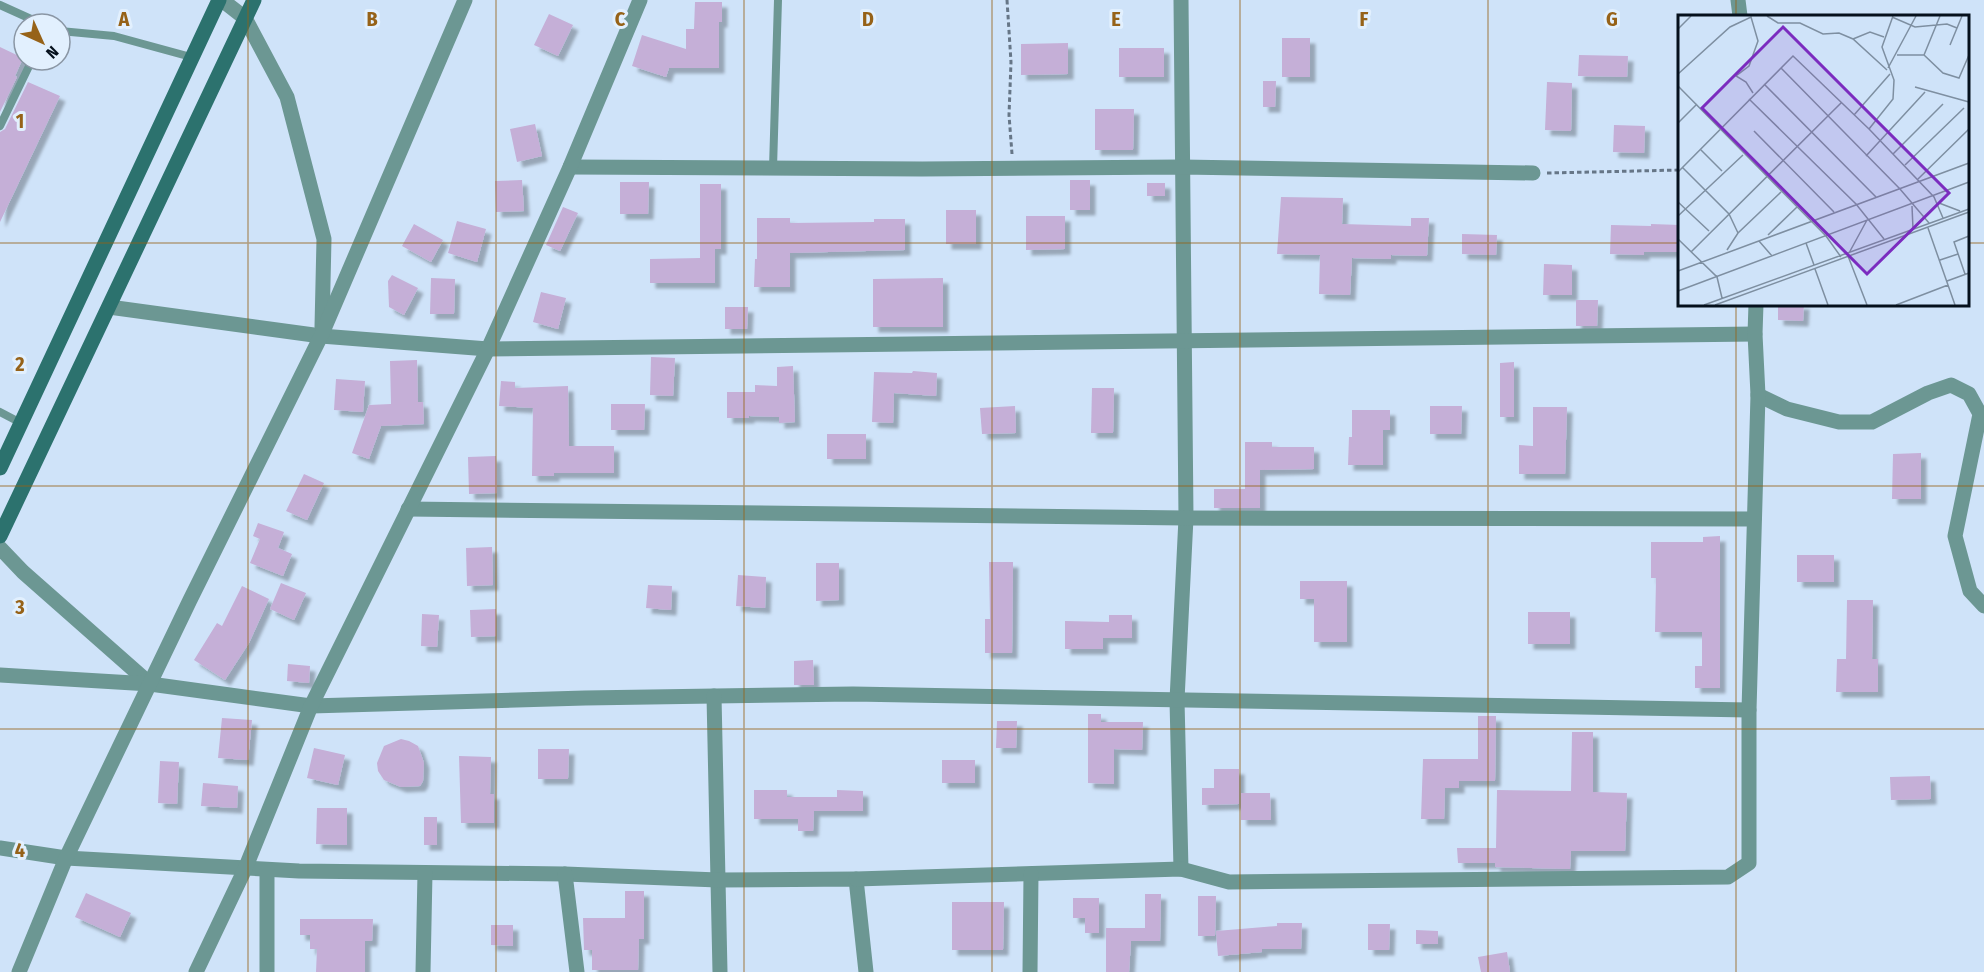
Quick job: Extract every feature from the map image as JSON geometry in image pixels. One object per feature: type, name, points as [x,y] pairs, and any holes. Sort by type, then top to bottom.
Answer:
[{"type":"main road","points":[[0,468],[191,57],[221,0]]},
{"type":"main road","points":[[0,536],[254,0]]},
{"type":"street","points":[[221,0],[245,18],[287,97],[324,239],[321,336]]},
{"type":"street","points":[[19,972],[66,858],[321,336],[465,0]]},
{"type":"street","points":[[196,972],[245,869],[311,706],[488,349],[570,167],[640,0]]},
{"type":"street","points":[[1181,0],[1186,518],[1177,700],[1181,868]]},
{"type":"street","points":[[1738,0],[1740,15]]},
{"type":"street","points":[[570,167],[1182,166],[1533,173]]},
{"type":"street","points":[[0,848],[66,858],[267,870],[565,874],[718,880],[856,879],[1181,868],[1229,882],[1728,877],[1749,863],[1749,710],[1758,394],[1756,306]]},
{"type":"street","points":[[109,307],[321,336],[488,349],[1755,334]]},
{"type":"street","points":[[1758,394],[1787,409],[1839,422],[1872,422],[1928,393],[1951,385],[1969,394],[1980,414],[1955,536],[1970,591],[1984,606]]},
{"type":"street","points":[[408,509],[1186,518],[1754,519]]},
{"type":"street","points":[[0,548],[23,572],[150,684]]},
{"type":"street","points":[[0,675],[150,684],[311,706],[585,698],[853,694],[1749,710]]},
{"type":"street","points":[[714,696],[720,972]]},
{"type":"street","points":[[267,870],[267,972]]},
{"type":"street","points":[[423,972],[424,873]]},
{"type":"street","points":[[565,874],[577,972]]},
{"type":"street","points":[[1030,972],[1032,874]]},
{"type":"street","points":[[856,879],[866,972]]},
{"type":"lane","points":[[773,168],[778,0]]},
{"type":"lane","points":[[0,5],[15,12]]},
{"type":"lane","points":[[72,32],[114,36],[191,57]]},
{"type":"lane","points":[[0,126],[26,72]]},
{"type":"lane","points":[[0,412],[21,423]]},
{"type":"path","points":[[1007,0],[1011,62],[1009,115],[1014,168]]},
{"type":"path","points":[[1533,173],[1678,170]]},
{"type":"building","points":[[695,2],[722,2],[722,22],[719,22],[719,68],[669,68],[666,77],[632,66],[642,35],[686,49],[686,29],[694,29]]},
{"type":"building","points":[[549,14],[573,25],[558,56],[534,45]]},
{"type":"building","points":[[1282,38],[1310,38],[1310,77],[1282,77]]},
{"type":"building","points":[[1068,43],[1068,74],[1021,75],[1021,44]]},
{"type":"building","points":[[0,47],[12,53],[12,72],[17,72],[15,76],[17,77],[0,112]]},
{"type":"building","points":[[1119,48],[1164,48],[1164,77],[1119,77]]},
{"type":"building","points":[[1579,55],[1628,56],[1627,77],[1578,76]]},
{"type":"building","points":[[1263,81],[1276,81],[1275,107],[1263,107]]},
{"type":"building","points":[[28,82],[60,96],[0,222],[0,132],[5,129]]},
{"type":"building","points":[[1547,82],[1572,83],[1571,131],[1545,130]]},
{"type":"building","points":[[1095,109],[1134,109],[1133,150],[1095,150]]},
{"type":"building","points":[[535,124],[542,156],[517,162],[510,129]]},
{"type":"building","points":[[1614,125],[1645,126],[1644,153],[1613,152]]},
{"type":"building","points":[[522,180],[524,211],[496,212],[495,181]]},
{"type":"building","points":[[1070,180],[1090,180],[1090,210],[1070,210]]},
{"type":"building","points":[[620,182],[649,182],[648,214],[620,214]]},
{"type":"building","points":[[1147,183],[1165,183],[1165,196],[1147,196]]},
{"type":"building","points":[[700,184],[721,184],[721,249],[715,249],[715,283],[650,283],[650,259],[700,258]]},
{"type":"building","points":[[1281,197],[1343,198],[1342,224],[1411,226],[1411,218],[1429,218],[1427,256],[1391,255],[1391,259],[1352,258],[1350,295],[1319,294],[1320,255],[1277,254]]},
{"type":"building","points":[[563,207],[578,213],[560,251],[546,245]]},
{"type":"building","points":[[946,210],[976,210],[976,244],[946,244]]},
{"type":"building","points":[[1026,216],[1065,216],[1065,249],[1026,250]]},
{"type":"building","points":[[757,218],[790,218],[790,223],[874,222],[874,219],[905,219],[905,250],[790,253],[790,287],[754,287]]},
{"type":"building","points":[[457,221],[486,229],[477,262],[448,253]]},
{"type":"building","points":[[414,224],[443,240],[431,262],[402,246]]},
{"type":"building","points":[[1651,224],[1678,225],[1678,252],[1644,252],[1644,255],[1610,254],[1611,225],[1651,226]]},
{"type":"building","points":[[1462,234],[1497,235],[1496,255],[1462,254]]},
{"type":"building","points":[[1544,264],[1572,265],[1572,295],[1543,295]]},
{"type":"building","points":[[392,275],[418,288],[404,315],[389,307],[388,281]]},
{"type":"building","points":[[431,278],[455,279],[454,314],[430,314]]},
{"type":"building","points":[[943,278],[943,327],[873,327],[873,279]]},
{"type":"building","points":[[541,292],[566,298],[558,329],[533,322]]},
{"type":"building","points":[[1576,300],[1598,300],[1597,326],[1576,326]]},
{"type":"building","points":[[1778,306],[1804,306],[1803,321],[1778,320]]},
{"type":"building","points":[[725,307],[748,307],[747,329],[725,329]]},
{"type":"building","points":[[651,357],[675,358],[673,396],[650,395]]},
{"type":"building","points":[[417,360],[418,402],[423,402],[424,424],[381,426],[369,459],[352,453],[369,405],[391,404],[390,361]]},
{"type":"building","points":[[1514,362],[1514,417],[1500,417],[1500,363]]},
{"type":"building","points":[[793,366],[795,422],[779,423],[779,417],[727,418],[727,392],[755,392],[755,385],[777,386],[777,367]]},
{"type":"building","points":[[913,371],[937,373],[936,396],[894,393],[893,423],[872,422],[874,372],[912,373]]},
{"type":"building","points":[[336,379],[365,381],[363,412],[334,410]]},
{"type":"building","points":[[501,381],[515,382],[515,388],[568,386],[569,446],[614,446],[614,473],[554,473],[554,476],[532,476],[533,408],[499,406]]},
{"type":"building","points":[[1092,388],[1114,388],[1113,433],[1091,433]]},
{"type":"building","points":[[611,404],[645,404],[644,430],[611,430]]},
{"type":"building","points":[[1015,406],[1016,433],[982,434],[980,408]]},
{"type":"building","points":[[1430,406],[1462,406],[1461,434],[1430,434]]},
{"type":"building","points":[[1533,407],[1567,407],[1565,474],[1519,474],[1519,445],[1533,446]]},
{"type":"building","points":[[1352,410],[1390,410],[1390,430],[1383,430],[1383,465],[1348,465],[1349,437],[1352,437]]},
{"type":"building","points":[[827,434],[866,434],[866,459],[827,459]]},
{"type":"building","points":[[1245,442],[1272,442],[1272,447],[1314,447],[1314,469],[1260,470],[1260,508],[1214,508],[1214,489],[1245,489]]},
{"type":"building","points":[[1921,453],[1921,499],[1892,499],[1893,454]]},
{"type":"building","points":[[496,456],[497,493],[469,494],[468,457]]},
{"type":"building","points":[[304,474],[324,483],[307,520],[286,511]]},
{"type":"building","points":[[258,523],[284,532],[278,548],[292,554],[283,576],[250,563],[260,539],[253,536]]},
{"type":"building","points":[[1720,536],[1720,688],[1695,688],[1695,666],[1702,666],[1702,632],[1655,632],[1656,578],[1651,578],[1651,542],[1703,542],[1703,537]]},
{"type":"building","points":[[492,547],[493,585],[467,586],[466,548]]},
{"type":"building","points":[[1797,555],[1834,555],[1834,582],[1797,582]]},
{"type":"building","points":[[989,562],[1013,562],[1012,653],[985,653],[985,619],[990,619]]},
{"type":"building","points":[[816,563],[839,563],[839,600],[816,601]]},
{"type":"building","points":[[738,575],[766,577],[765,608],[736,606]]},
{"type":"building","points":[[1300,581],[1347,581],[1347,642],[1314,642],[1314,599],[1300,599]]},
{"type":"building","points":[[281,583],[306,593],[294,620],[270,609]]},
{"type":"building","points":[[648,585],[672,586],[671,610],[646,608]]},
{"type":"building","points":[[242,586],[269,599],[249,643],[225,680],[194,660],[217,623],[222,626]]},
{"type":"building","points":[[1847,600],[1873,600],[1872,659],[1878,659],[1878,692],[1836,692],[1837,659],[1846,659]]},
{"type":"building","points":[[496,609],[496,636],[471,637],[470,610]]},
{"type":"building","points":[[1528,612],[1570,612],[1570,644],[1528,644]]},
{"type":"building","points":[[422,614],[439,615],[437,647],[421,646]]},
{"type":"building","points":[[1109,615],[1132,615],[1132,638],[1103,638],[1103,649],[1065,649],[1065,621],[1109,622]]},
{"type":"building","points":[[813,660],[814,685],[794,685],[794,661]]},
{"type":"building","points":[[288,664],[310,666],[309,683],[287,681]]},
{"type":"building","points":[[1088,714],[1101,714],[1101,722],[1143,722],[1142,750],[1114,749],[1114,784],[1088,783]]},
{"type":"building","points":[[1478,716],[1496,716],[1495,781],[1459,781],[1459,788],[1445,788],[1444,819],[1421,819],[1423,759],[1478,759]]},
{"type":"building","points":[[222,718],[252,720],[248,760],[218,758]]},
{"type":"building","points":[[997,721],[1017,721],[1016,748],[996,748]]},
{"type":"building","points":[[1572,732],[1593,732],[1593,792],[1627,793],[1625,851],[1571,851],[1570,869],[1495,867],[1495,863],[1458,863],[1457,848],[1496,848],[1497,790],[1571,791]]},
{"type":"building","points":[[401,739],[418,746],[424,763],[423,781],[420,786],[401,787],[384,780],[378,771],[377,763],[384,746]]},
{"type":"building","points":[[314,748],[345,755],[338,785],[307,778]]},
{"type":"building","points":[[538,749],[569,749],[568,779],[538,779]]},
{"type":"building","points":[[459,756],[491,757],[490,794],[494,794],[494,823],[461,823]]},
{"type":"building","points":[[942,760],[975,760],[975,783],[942,783]]},
{"type":"building","points":[[160,761],[179,762],[177,804],[158,803]]},
{"type":"building","points":[[1214,769],[1239,769],[1239,804],[1202,805],[1202,788],[1214,788]]},
{"type":"building","points":[[1930,776],[1931,799],[1891,800],[1890,777]]},
{"type":"building","points":[[203,783],[238,786],[237,808],[201,806]]},
{"type":"building","points":[[754,790],[787,790],[787,797],[837,797],[837,790],[863,791],[863,811],[814,811],[813,831],[798,831],[798,819],[754,819]]},
{"type":"building","points":[[1241,793],[1270,793],[1271,820],[1241,820]]},
{"type":"building","points":[[317,808],[347,808],[347,845],[316,844]]},
{"type":"building","points":[[424,817],[437,817],[437,845],[424,845]]},
{"type":"building","points":[[625,891],[644,891],[644,939],[639,939],[638,970],[592,970],[592,950],[584,950],[583,918],[625,918]]},
{"type":"building","points":[[86,893],[131,913],[120,937],[75,917]]},
{"type":"building","points":[[1145,894],[1161,894],[1160,941],[1131,941],[1129,972],[1106,972],[1106,928],[1145,928]]},
{"type":"building","points":[[1198,896],[1216,896],[1215,936],[1198,936]]},
{"type":"building","points":[[1073,898],[1099,898],[1099,933],[1085,933],[1085,918],[1073,918]]},
{"type":"building","points":[[952,902],[1004,902],[1003,950],[952,950]]},
{"type":"building","points":[[300,919],[373,919],[372,941],[365,941],[365,972],[316,972],[317,949],[310,949],[310,935],[300,935]]},
{"type":"building","points":[[1277,923],[1302,923],[1301,949],[1262,949],[1262,952],[1218,956],[1216,931],[1277,926]]},
{"type":"building","points":[[1368,924],[1390,924],[1389,950],[1368,950]]},
{"type":"building","points":[[491,925],[513,925],[513,946],[491,945]]},
{"type":"building","points":[[1416,930],[1438,931],[1438,944],[1416,944]]},
{"type":"building","points":[[1507,952],[1510,972],[1481,972],[1478,957]]}]
